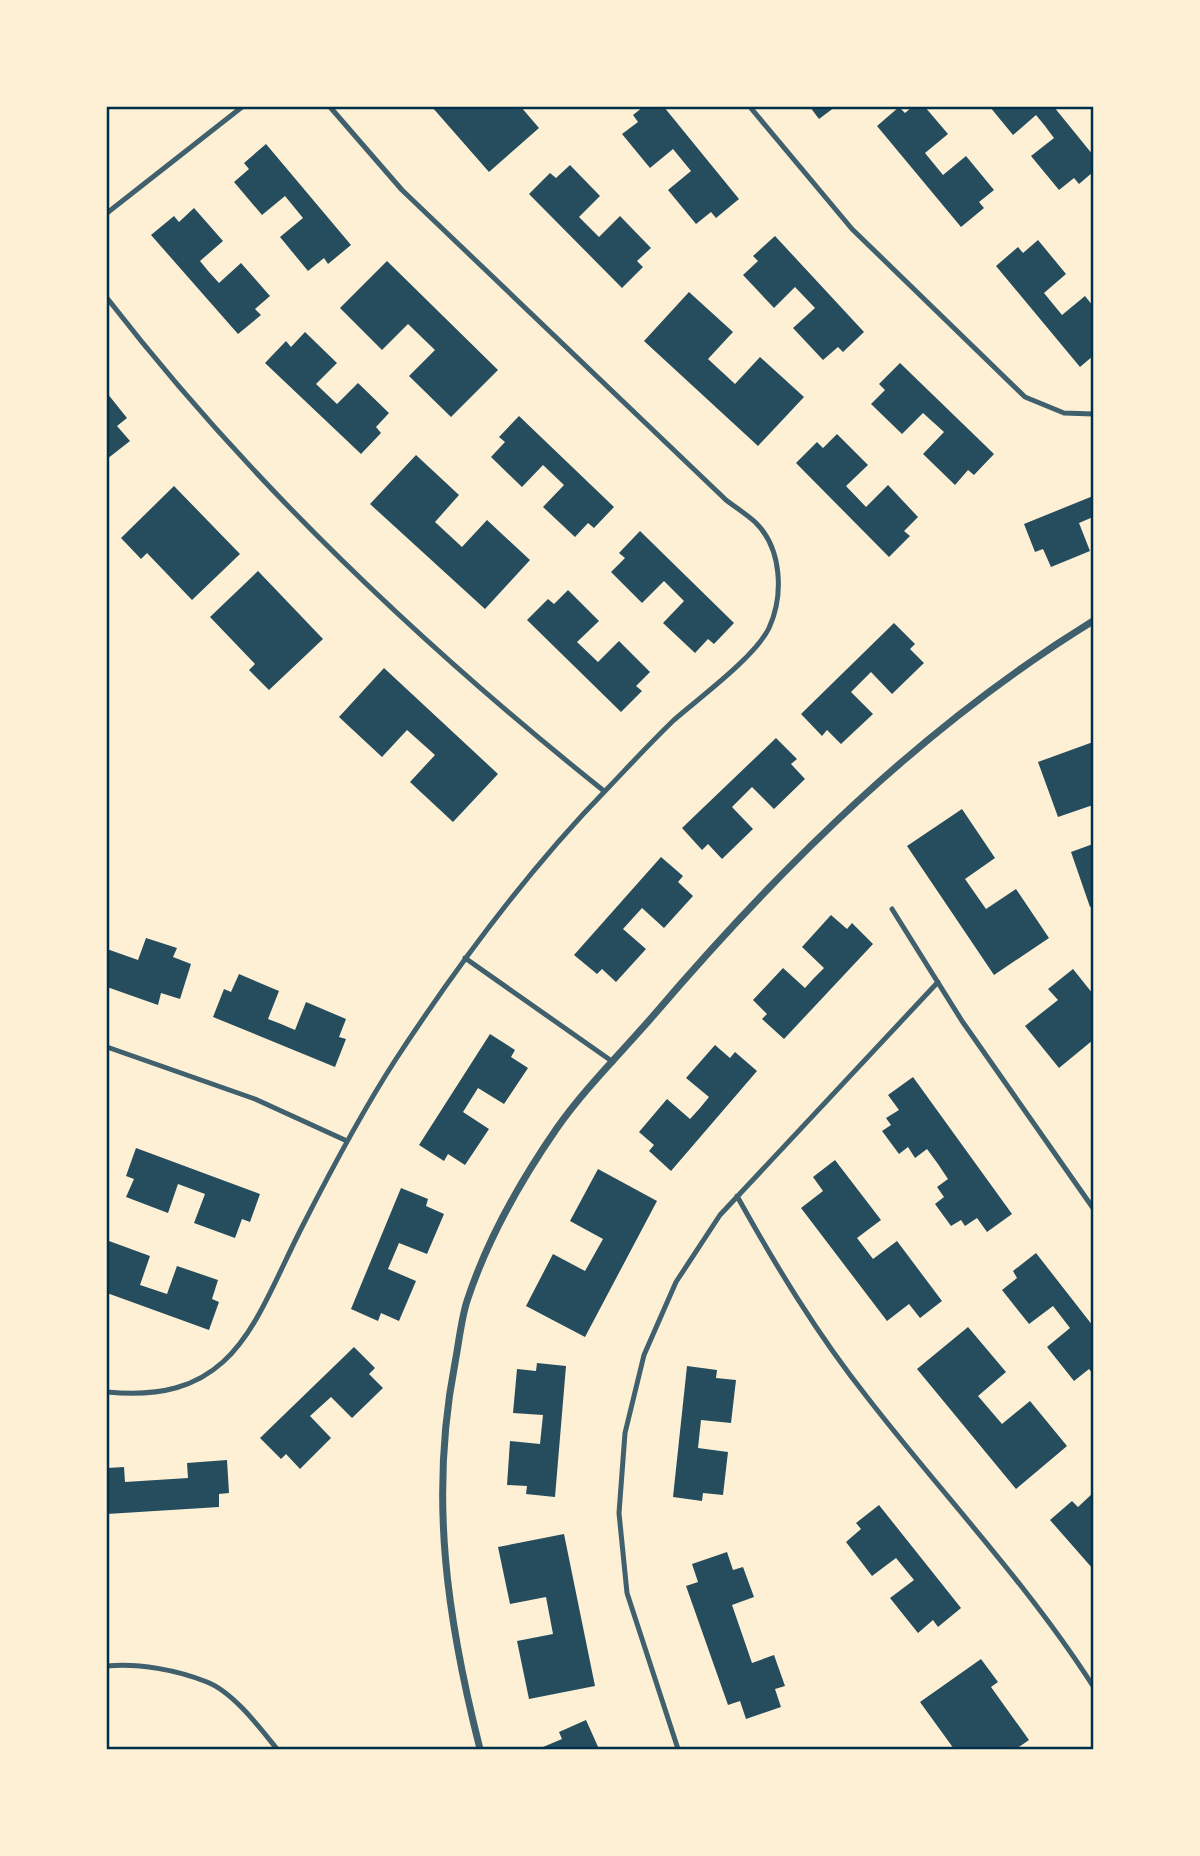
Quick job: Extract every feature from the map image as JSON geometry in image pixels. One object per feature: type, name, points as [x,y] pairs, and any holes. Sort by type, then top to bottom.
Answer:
[{"type":"street","points":[[480,1749],[460,1673],[443,1566],[440,1478],[451,1382],[467,1302],[506,1212],[558,1126],[702,958],[801,853],[933,734],[1093,621]]},
{"type":"lane","points":[[107,213],[242,107]]},
{"type":"lane","points":[[107,1392],[137,1395],[176,1389],[212,1372],[242,1345],[263,1312],[300,1231],[347,1141],[386,1074],[465,958],[544,858],[604,791],[672,723],[743,659],[768,630],[779,594],[775,556],[756,523],[726,500],[402,190],[330,107]]},
{"type":"lane","points":[[750,107],[852,229],[1025,397],[1064,413],[1093,414]]},
{"type":"lane","points":[[107,298],[218,432],[367,586],[467,678],[604,791]]},
{"type":"lane","points":[[892,909],[1036,1131],[1093,1208]]},
{"type":"lane","points":[[465,958],[613,1062]]},
{"type":"lane","points":[[678,1749],[627,1593],[619,1513],[625,1433],[644,1355],[676,1282],[720,1215],[938,982]]},
{"type":"lane","points":[[107,1047],[255,1100],[347,1141]]},
{"type":"lane","points":[[737,1196],[783,1276],[865,1395],[1027,1593],[1093,1686]]},
{"type":"lane","points":[[107,1666],[132,1663],[209,1682],[254,1719],[276,1749]]},
{"type":"building","points":[[432,107],[521,107],[539,128],[489,172]]},
{"type":"building","points":[[643,107],[664,107],[739,199],[716,218],[711,212],[696,224],[668,190],[691,171],[673,149],[650,168],[622,134],[638,122],[633,115]]},
{"type":"building","points":[[810,107],[835,107],[819,119]]},
{"type":"building","points":[[899,107],[905,113],[912,107],[925,107],[948,134],[925,153],[943,175],[966,156],[994,190],[979,202],[984,208],[961,227],[877,126]]},
{"type":"building","points":[[990,107],[1054,107],[1093,155],[1093,172],[1079,184],[1074,178],[1059,190],[1031,156],[1054,138],[1036,115],[1013,135]]},
{"type":"building","points":[[266,144],[351,245],[328,264],[324,258],[308,271],[280,237],[303,218],[285,196],[262,215],[234,182],[249,169],[244,163]]},
{"type":"building","points":[[570,165],[600,196],[579,217],[599,237],[620,216],[651,248],[637,261],[643,267],[622,288],[529,194],[550,173],[556,178]]},
{"type":"building","points":[[194,208],[223,241],[200,261],[209,272],[219,283],[241,263],[270,296],[255,309],[261,315],[238,334],[151,235],[174,216],[179,222]]},
{"type":"building","points":[[775,236],[864,332],[843,352],[838,347],[823,360],[793,328],[815,308],[795,287],[774,308],[743,275],[758,261],[753,256]]},
{"type":"building","points":[[1038,240],[1066,274],[1044,293],[1062,315],[1085,296],[1093,306],[1093,356],[1080,367],[996,266],[1018,247],[1023,253]]},
{"type":"building","points":[[387,261],[498,370],[451,417],[409,376],[435,350],[408,324],[382,350],[340,308]]},
{"type":"building","points":[[689,292],[733,332],[708,359],[735,384],[760,357],[804,397],[758,446],[644,341]]},
{"type":"building","points":[[305,332],[337,363],[316,384],[337,404],[358,383],[389,413],[376,427],[381,433],[361,454],[265,363],[286,341],[291,347]]},
{"type":"building","points":[[900,363],[994,454],[974,475],[968,470],[955,485],[923,454],[944,432],[923,413],[902,434],[871,404],[885,390],[879,384]]},
{"type":"building","points":[[107,393],[127,418],[117,426],[130,441],[107,459]]},
{"type":"building","points":[[519,416],[614,507],[594,528],[588,523],[575,537],[543,507],[564,485],[543,465],[522,487],[491,457],[505,442],[499,437]]},
{"type":"building","points":[[837,434],[868,465],[846,486],[866,507],[888,485],[918,517],[904,531],[910,536],[889,557],[796,463],[817,442],[823,448]]},
{"type":"building","points":[[416,455],[459,495],[435,522],[462,547],[487,520],[530,560],[485,609],[370,504]]},
{"type":"building","points":[[174,486],[240,554],[192,600],[147,553],[141,559],[121,538]]},
{"type":"building","points":[[1093,496],[1093,517],[1079,523],[1090,551],[1051,567],[1043,549],[1035,552],[1024,524]]},
{"type":"building","points":[[640,531],[734,623],[714,644],[708,639],[695,653],[663,623],[684,601],[664,581],[642,603],[611,572],[625,558],[619,553]]},
{"type":"building","points":[[258,571],[323,639],[269,690],[249,670],[255,664],[210,617]]},
{"type":"building","points":[[568,590],[599,621],[577,642],[598,662],[619,641],[650,672],[636,686],[642,691],[621,712],[527,620],[548,599],[554,604]]},
{"type":"building","points":[[894,623],[915,644],[910,649],[924,663],[892,694],[871,672],[851,692],[873,714],[841,744],[827,730],[822,736],[801,714]]},
{"type":"building","points":[[384,668],[498,774],[453,822],[410,782],[435,755],[407,730],[382,757],[339,717]]},
{"type":"building","points":[[776,738],[797,759],[791,764],[805,779],[774,809],[752,787],[732,807],[753,829],[722,859],[708,844],[702,850],[682,828]]},
{"type":"building","points":[[1093,742],[1093,805],[1058,817],[1038,762]]},
{"type":"building","points":[[962,809],[995,858],[965,879],[986,909],[1016,889],[1049,938],[994,975],[907,846]]},
{"type":"building","points":[[1093,844],[1093,906],[1090,907],[1071,852]]},
{"type":"building","points":[[661,857],[683,876],[678,882],[693,896],[664,928],[642,908],[623,929],[646,949],[616,982],[602,969],[597,974],[574,955]]},
{"type":"building","points":[[831,915],[847,929],[852,923],[873,944],[784,1039],[762,1019],[767,1014],[753,1000],[783,968],[805,988],[824,968],[802,947]]},
{"type":"building","points":[[146,938],[177,948],[173,957],[191,964],[180,999],[161,993],[158,1005],[107,987],[107,949],[138,960]]},
{"type":"building","points":[[1073,969],[1093,994],[1093,1040],[1059,1068],[1025,1026],[1058,1000],[1048,989]]},
{"type":"building","points":[[239,974],[279,991],[268,1019],[295,1030],[306,1002],[346,1019],[339,1037],[346,1039],[335,1067],[213,1017],[224,989],[231,992]]},
{"type":"building","points":[[490,1034],[515,1050],[511,1057],[528,1068],[504,1104],[478,1088],[463,1112],[489,1129],[465,1165],[448,1154],[444,1161],[419,1145]]},
{"type":"building","points":[[715,1045],[730,1058],[735,1052],[757,1071],[671,1171],[649,1151],[654,1145],[639,1132],[667,1099],[690,1119],[700,1108],[709,1097],[686,1078]]},
{"type":"building","points":[[913,1077],[1012,1214],[987,1232],[977,1218],[965,1226],[961,1220],[951,1226],[935,1204],[944,1197],[937,1187],[948,1179],[938,1164],[927,1149],[915,1158],[908,1147],[899,1154],[882,1131],[891,1125],[886,1118],[899,1110],[888,1095]]},
{"type":"building","points":[[136,1148],[260,1194],[250,1222],[242,1219],[235,1238],[194,1223],[205,1194],[178,1184],[168,1213],[126,1197],[134,1179],[126,1176]]},
{"type":"building","points":[[835,1160],[881,1220],[857,1238],[873,1259],[897,1241],[942,1301],[920,1318],[909,1304],[887,1321],[801,1208],[823,1191],[813,1177]]},
{"type":"building","points":[[598,1169],[657,1201],[585,1337],[526,1306],[553,1254],[585,1271],[603,1239],[570,1221]]},
{"type":"building","points":[[401,1188],[428,1199],[426,1206],[444,1214],[427,1254],[399,1243],[388,1269],[416,1281],[399,1321],[381,1313],[378,1321],[351,1309]]},
{"type":"building","points":[[109,1241],[150,1256],[140,1285],[167,1294],[177,1266],[218,1280],[212,1299],[219,1302],[209,1330],[107,1293]]},
{"type":"building","points":[[1036,1253],[1093,1326],[1093,1374],[1089,1369],[1074,1381],[1047,1347],[1070,1328],[1053,1306],[1029,1324],[1002,1290],[1017,1278],[1013,1271]]},
{"type":"building","points":[[968,1327],[1006,1372],[978,1396],[1002,1424],[1030,1401],[1067,1446],[1016,1489],[917,1369]]},
{"type":"building","points":[[354,1347],[375,1368],[369,1374],[383,1388],[352,1418],[331,1397],[310,1416],[331,1438],[300,1469],[286,1454],[281,1459],[260,1438]]},
{"type":"building","points":[[537,1363],[566,1366],[555,1497],[526,1494],[527,1486],[507,1485],[510,1441],[540,1444],[543,1415],[513,1413],[517,1369],[536,1371]]},
{"type":"building","points":[[687,1366],[717,1370],[716,1378],[736,1380],[731,1423],[701,1420],[698,1448],[728,1452],[723,1495],[703,1493],[702,1501],[673,1497]]},
{"type":"building","points":[[227,1460],[229,1493],[219,1494],[219,1507],[107,1514],[107,1468],[124,1467],[125,1482],[188,1478],[187,1463]]},
{"type":"building","points":[[1093,1493],[1093,1569],[1050,1520],[1072,1501],[1078,1507]]},
{"type":"building","points":[[879,1505],[961,1608],[938,1627],[933,1620],[918,1633],[890,1598],[914,1580],[896,1558],[872,1576],[846,1542],[861,1529],[856,1523]]},
{"type":"building","points":[[564,1534],[595,1686],[529,1699],[517,1641],[553,1634],[546,1597],[510,1604],[498,1547]]},
{"type":"building","points":[[727,1552],[733,1570],[743,1567],[754,1597],[732,1605],[752,1663],[774,1655],[785,1686],[775,1689],[781,1707],[746,1719],[740,1701],[728,1705],[686,1586],[698,1582],[692,1564]]},
{"type":"building","points":[[981,1659],[998,1682],[991,1687],[1029,1740],[1016,1749],[954,1749],[920,1702]]},
{"type":"building","points":[[586,1720],[599,1749],[543,1747],[562,1739],[559,1732]]}]
